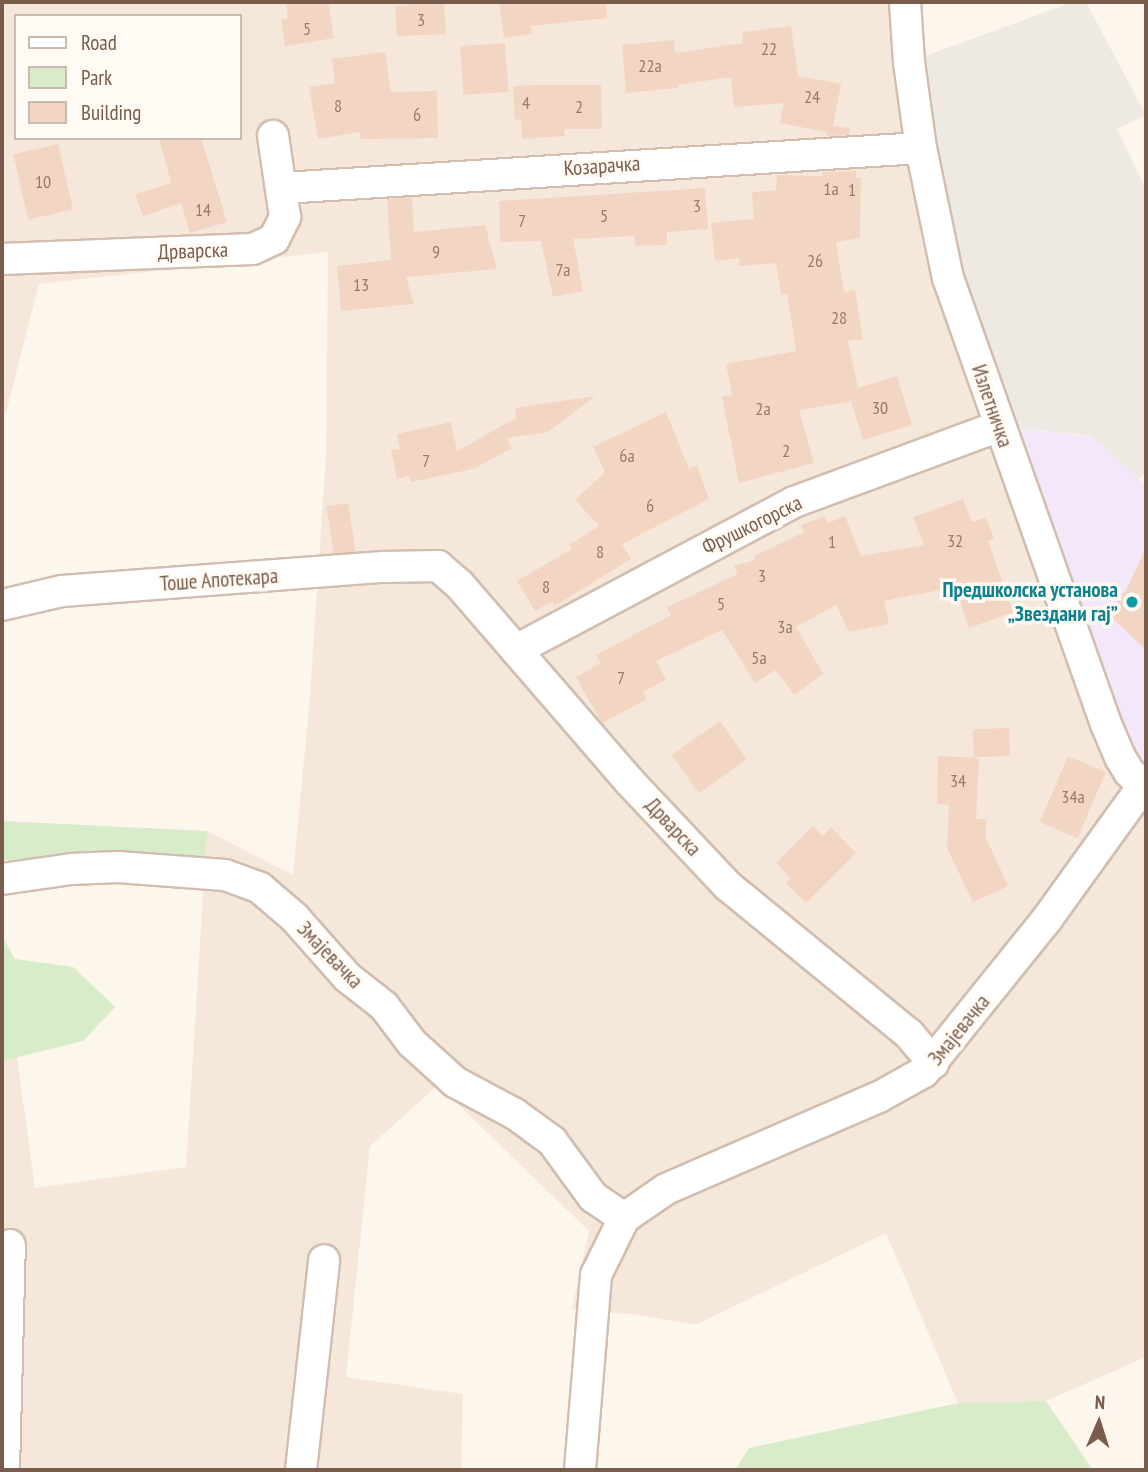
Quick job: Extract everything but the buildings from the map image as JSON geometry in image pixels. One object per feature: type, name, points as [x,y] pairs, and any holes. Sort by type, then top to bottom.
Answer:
[{"type":"street","name":"Излетничка","points":[[905,2],[909,62],[921,148],[948,278],[1106,724],[1120,757],[1144,787]]},
{"type":"street","name":"Дрварска","points":[[2,259],[254,250],[279,233],[285,218],[283,188],[273,136]]},
{"type":"street","name":"Козарачка","points":[[283,188],[921,148]]},
{"type":"street","name":"Фрушкогорска","points":[[516,650],[794,502],[999,426]]},
{"type":"street","name":"Дрварска","points":[[438,566],[459,584],[629,781],[728,887],[909,1034],[933,1063]]},
{"type":"street","name":"Тоше Апотекара","points":[[2,605],[62,591],[383,567],[438,566]]},
{"type":"street","name":"Змајевачка","points":[[580,1470],[596,1275],[624,1218],[666,1189],[880,1097],[914,1078],[933,1063],[1047,919],[1144,787]]},
{"type":"street","name":"Змајевачка","points":[[2,879],[71,869],[118,867],[225,875],[260,888],[294,918],[347,977],[384,1006],[412,1043],[447,1074],[514,1114],[552,1141],[593,1197],[624,1218]]},
{"type":"street","points":[[4,1470],[10,1245]]},
{"type":"street","points":[[302,1470],[324,1260]]},
{"type":"shaded area","points":[[2,2],[905,2],[932,213],[1146,788],[1146,1357],[1046,1401],[958,1403],[886,1233],[695,1325],[639,1315],[572,1309],[589,1231],[438,1085],[370,1146],[346,1377],[463,1394],[461,1470],[2,1470],[2,1061],[17,1057],[35,1188],[186,1167],[207,831],[293,875],[310,697],[326,454],[328,252],[39,284],[6,413],[2,414]]},
{"type":"shaded area","points":[[1073,2],[1086,2],[1146,115],[1117,129],[1146,189],[1146,473],[1138,479],[1092,436],[999,426],[909,62]]},
{"type":"shaded area","points":[[999,426],[1094,437],[1146,487],[1146,781],[1143,786]]},
{"type":"green space","points":[[2,821],[207,831],[205,873],[150,856],[2,860]]},
{"type":"green space","points":[[2,936],[15,959],[73,967],[115,1007],[83,1041],[2,1061]]},
{"type":"green space","points":[[1046,1401],[1093,1470],[735,1470],[749,1448],[958,1403]]},
{"type":"place","name":"Предшколска установа „Звездани гај”","points":[[1132,602]]}]
